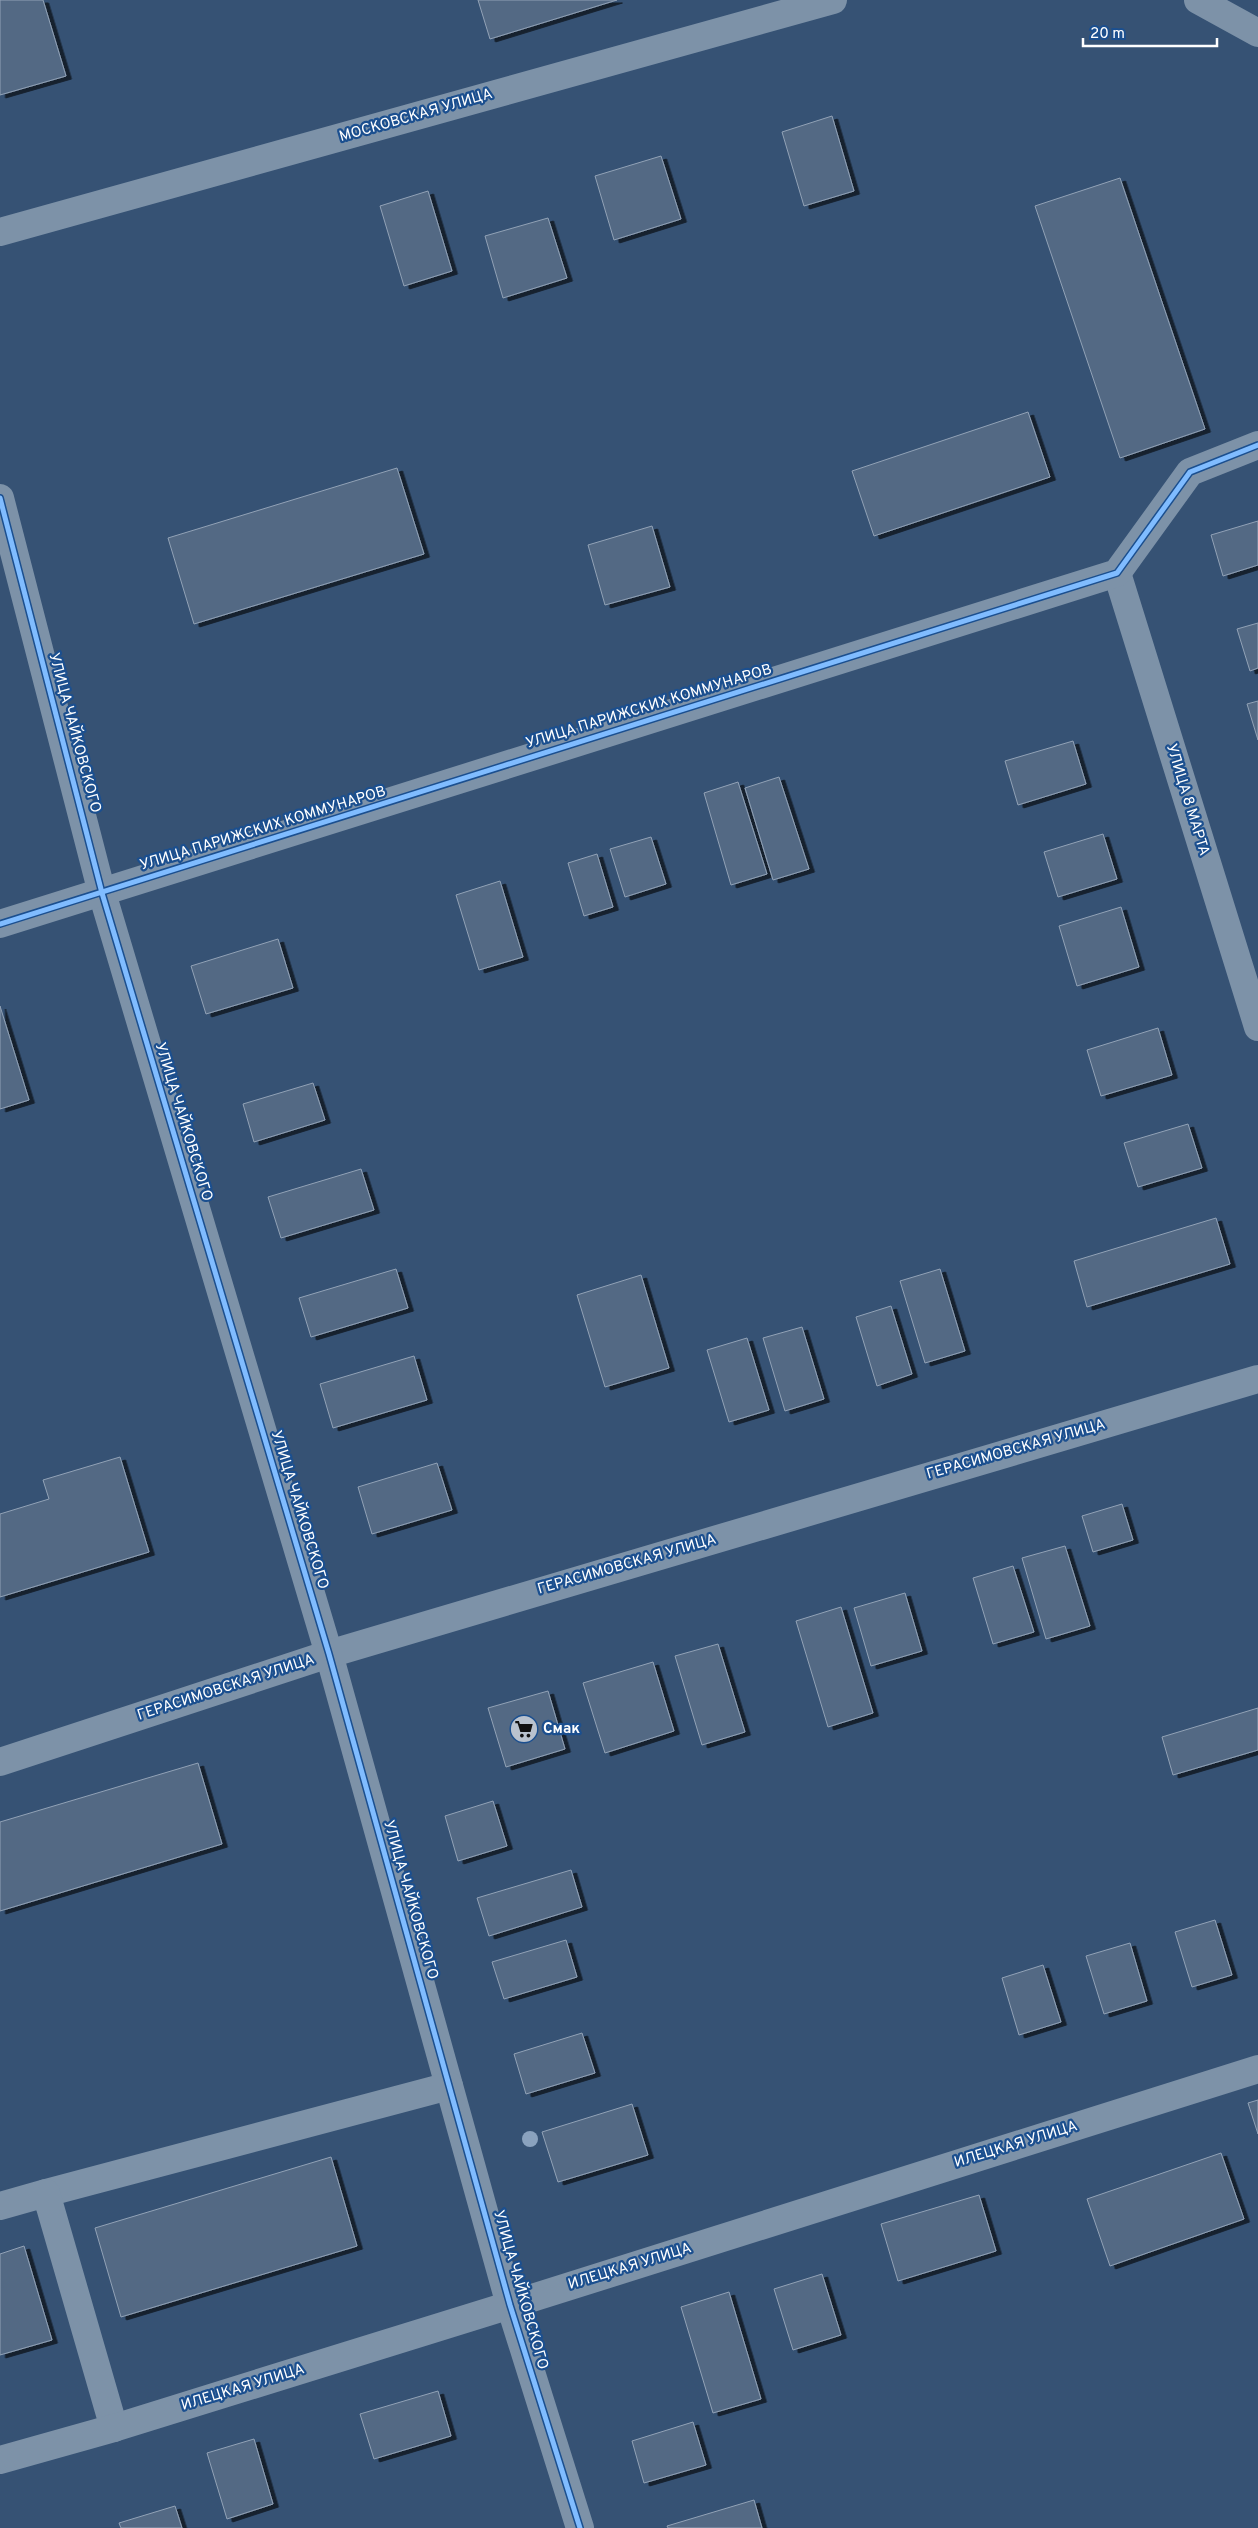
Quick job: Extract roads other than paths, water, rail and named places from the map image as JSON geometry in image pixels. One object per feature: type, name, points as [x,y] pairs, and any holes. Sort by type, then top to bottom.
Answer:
[{"type":"street","name":"МОСКОВСКАЯ УЛИЦА","points":[[0,232],[833,0]]},
{"type":"street","points":[[1198,0],[1258,33]]},
{"type":"street","points":[[1117,573],[1190,472],[1258,445]]},
{"type":"street","name":"УЛИЦА ЧАЙКОВСКОГО","points":[[0,498],[102,893],[329,1654],[510,2305],[580,2528]]},
{"type":"street","name":"УЛИЦА ПАРИЖСКИХ КОММУНАРОВ","points":[[0,924],[1117,573]]},
{"type":"street","name":"УЛИЦА 8 МАРТА","points":[[1117,573],[1258,1028]]},
{"type":"street","name":"ГЕРАСИМОВСКАЯ УЛИЦА","points":[[0,1762],[329,1654],[1258,1379]]},
{"type":"street","name":"ИЛЕЦКАЯ УЛИЦА","points":[[0,2460],[114,2428],[510,2305],[1258,2069]]},
{"type":"street","points":[[0,2206],[449,2086]]},
{"type":"street","points":[[46,2193],[114,2428]]},
{"type":"place","name":"Смак","points":[[524,1729]]}]
